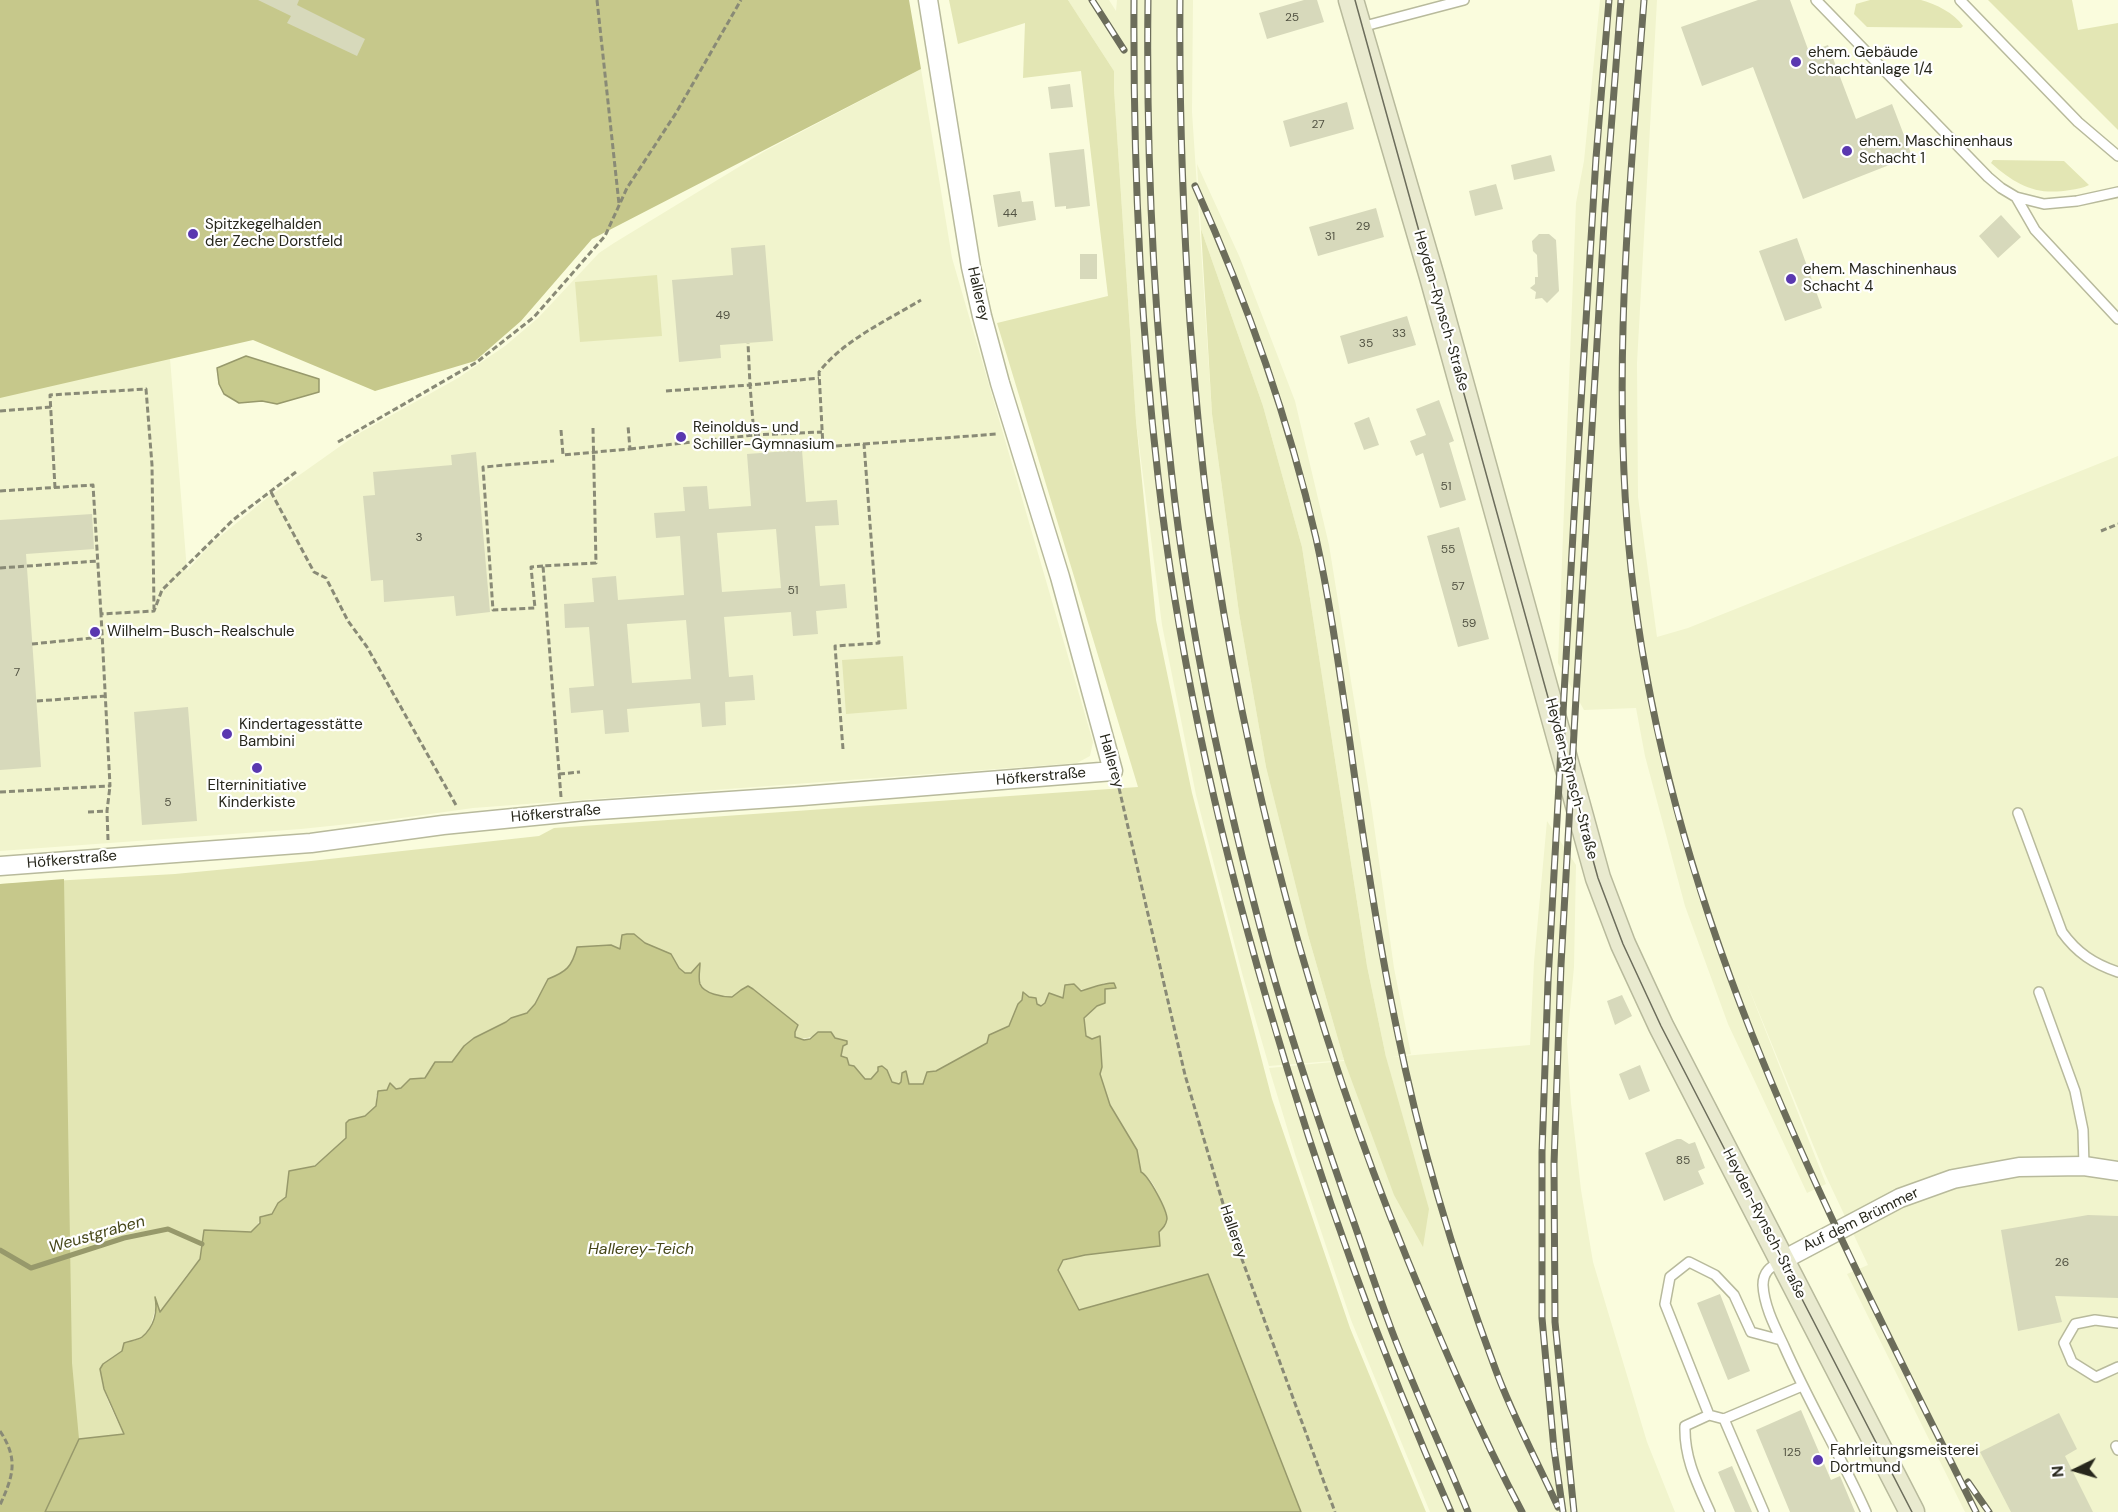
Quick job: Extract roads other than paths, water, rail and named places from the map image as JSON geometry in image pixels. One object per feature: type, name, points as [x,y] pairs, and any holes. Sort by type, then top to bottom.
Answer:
[{"type":"main road","name":"Heyden-Rynsch-Straße","points":[[1351,0],[1432,277],[1598,878],[1623,944],[1661,1026],[1912,1512]]},
{"type":"street","name":"Hallerey","points":[[928,0],[971,267],[982,316],[1000,383],[1060,577],[1113,771]]},
{"type":"street","name":"Höfkerstraße","points":[[0,866],[109,856],[310,843],[443,825],[562,813],[1113,771]]},
{"type":"street","name":"Auf dem Brümmer","points":[[1783,1260],[1900,1198],[1953,1179],[2019,1167],[2084,1166],[2118,1171]]},
{"type":"lane","points":[[1359,28],[1464,0]]},
{"type":"lane","points":[[1816,0],[2001,188],[2016,197],[2044,204],[2077,201],[2118,192]]},
{"type":"lane","points":[[1960,0],[2078,122],[2118,156]]},
{"type":"lane","points":[[2016,197],[2035,230],[2118,319]]},
{"type":"lane","points":[[2018,813],[2062,932],[2071,945],[2092,962],[2118,972]]},
{"type":"lane","points":[[2039,992],[2075,1091],[2083,1130],[2084,1166]]},
{"type":"lane","points":[[1783,1260],[1768,1269],[1763,1284],[1765,1302],[1802,1386],[1866,1512]]},
{"type":"lane","points":[[1709,1414],[1665,1304],[1670,1277],[1689,1262],[1715,1275],[1734,1295],[1751,1332],[1781,1340]]},
{"type":"lane","points":[[2118,1323],[2095,1320],[2075,1324],[2064,1343],[2072,1362],[2096,1377],[2118,1367]]},
{"type":"lane","points":[[1710,1512],[1689,1463],[1684,1442],[1685,1426],[1709,1414],[1724,1419],[1802,1386]]},
{"type":"lane","points":[[1724,1419],[1764,1512]]},
{"type":"water","points":[[246,356],[319,379],[319,392],[277,404],[262,401],[239,403],[224,394],[219,384],[217,368]]},
{"type":"water","name":"Hallerey-Teich","points":[[634,934],[645,943],[671,954],[679,968],[685,973],[691,973],[700,963],[700,984],[710,993],[732,997],[748,986],[798,1025],[795,1037],[804,1040],[810,1039],[818,1032],[831,1032],[835,1038],[847,1041],[847,1044],[843,1046],[841,1056],[847,1058],[849,1065],[854,1066],[865,1079],[871,1079],[878,1071],[878,1067],[882,1066],[887,1070],[892,1082],[899,1084],[902,1073],[906,1071],[909,1084],[923,1084],[927,1072],[936,1071],[987,1043],[989,1035],[1009,1026],[1022,1000],[1023,992],[1029,997],[1036,998],[1037,1004],[1041,1006],[1045,1003],[1049,993],[1063,998],[1065,985],[1074,984],[1081,991],[1114,983],[1116,988],[1105,989],[1105,1003],[1097,1006],[1084,1018],[1086,1036],[1092,1039],[1100,1036],[1102,1067],[1100,1074],[1110,1105],[1137,1150],[1141,1172],[1157,1194],[1167,1219],[1159,1232],[1160,1246],[1085,1255],[1063,1260],[1058,1270],[1079,1310],[1208,1274],[1301,1512],[45,1512],[79,1439],[124,1434],[104,1389],[100,1369],[103,1364],[122,1351],[124,1343],[140,1338],[150,1329],[156,1308],[155,1297],[160,1312],[200,1259],[204,1230],[251,1232],[260,1223],[260,1217],[272,1214],[278,1203],[286,1197],[289,1171],[315,1166],[346,1138],[346,1123],[349,1120],[365,1116],[376,1106],[378,1091],[387,1090],[390,1083],[396,1089],[401,1088],[410,1079],[425,1078],[435,1062],[452,1062],[464,1046],[474,1038],[511,1018],[527,1013],[535,1004],[548,979],[564,971],[570,964],[577,947],[611,945],[620,949],[622,935]]},
{"type":"waterway","name":"Weustgraben","points":[[0,1250],[31,1268],[124,1238],[168,1229],[202,1244]]},
{"type":"tram line","points":[[1355,0],[1598,878],[1623,944],[1661,1026],[1912,1512]]},
{"type":"railway","points":[[1092,0],[1124,50]]},
{"type":"railway","points":[[1134,0],[1139,239],[1152,417],[1166,543],[1188,676],[1202,743],[1216,809],[1250,939],[1307,1133],[1374,1324],[1451,1512]]},
{"type":"railway","points":[[1148,0],[1148,119],[1152,239],[1160,358],[1180,538],[1211,720],[1253,901],[1307,1084],[1389,1322],[1468,1512]]},
{"type":"railway","points":[[1180,0],[1183,202],[1200,445],[1224,614],[1262,803],[1312,989],[1373,1171],[1448,1356],[1491,1451],[1522,1512]]},
{"type":"railway","points":[[1563,1512],[1554,1449],[1542,1318],[1542,1152],[1548,981],[1574,516],[1596,158],[1609,0]]},
{"type":"railway","points":[[1574,1512],[1555,1322],[1554,1164],[1561,965],[1576,697],[1605,208],[1621,0]]},
{"type":"railway","points":[[1644,0],[1624,297],[1623,446],[1634,594],[1655,718],[1684,837],[1722,954],[1765,1067],[1866,1290],[1976,1512]]},
{"type":"railway","points":[[1195,186],[1264,359],[1279,403],[1316,538],[1335,641],[1383,959],[1406,1073],[1427,1158],[1452,1243],[1495,1368],[1517,1421],[1558,1507]]},
{"type":"railway","points":[[1968,1482],[1989,1512]]},
{"type":"place","name":"ehem. Gebäude Schachtanlage 1/4","points":[[1796,62]]},
{"type":"place","name":"ehem. Maschinenhaus Schacht 1","points":[[1847,151]]},
{"type":"place","name":"Spitzkegelhalden der Zeche Dorstfeld","points":[[193,234]]},
{"type":"place","name":"ehem. Maschinenhaus Schacht 4","points":[[1791,279]]},
{"type":"place","name":"Reinoldus- und Schiller-Gymnasium","points":[[681,437]]},
{"type":"place","name":"Wilhelm-Busch-Realschule","points":[[95,632]]},
{"type":"place","name":"Kindertagesstätte Bambini","points":[[227,734]]},
{"type":"place","name":"Elterninitiative Kinderkiste","points":[[257,768]]},
{"type":"place","name":"Fahrleitungsmeisterei Dortmund","points":[[1818,1460]]}]
